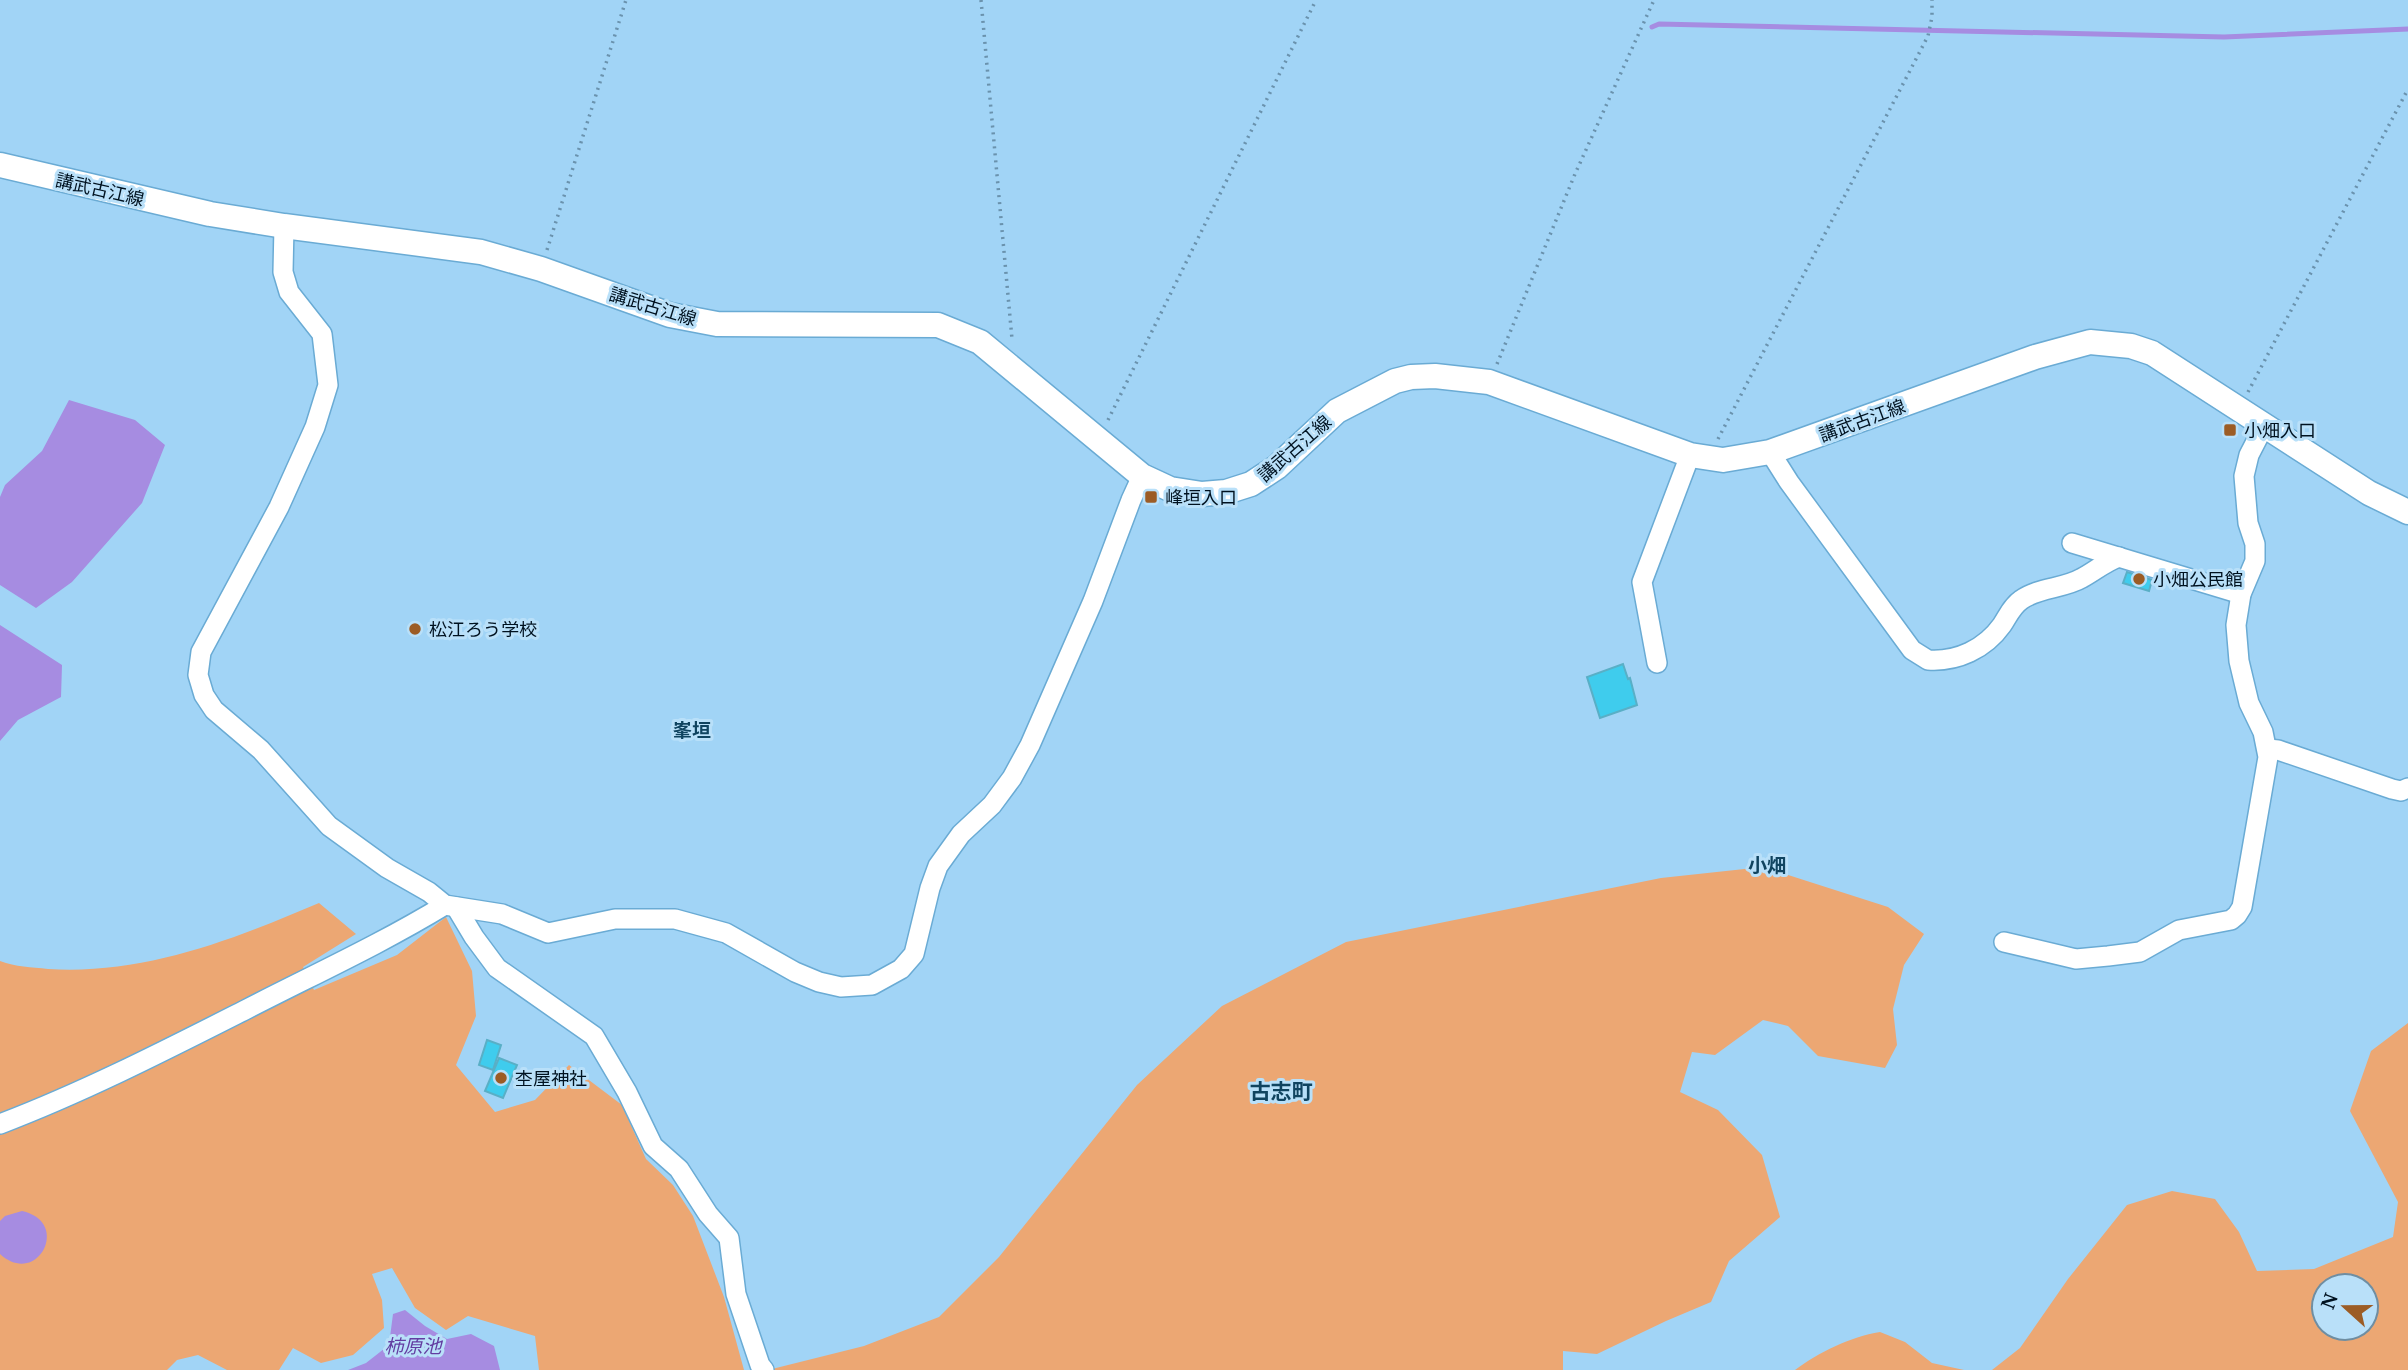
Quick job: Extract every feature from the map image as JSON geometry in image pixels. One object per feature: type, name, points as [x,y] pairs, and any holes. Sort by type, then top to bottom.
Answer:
[{"type":"main road","name":"講武古江線","points":[[0,165],[184,208],[284,226],[481,252],[541,269],[670,315],[696,321],[717,324],[938,326],[980,342],[1142,476],[1170,489],[1202,494],[1226,492],[1251,484],[1277,467],[1337,411],[1410,377],[1435,376],[1489,382],[1699,457],[1744,459],[2035,357],[2090,342],[2131,346],[2152,354],[2369,493],[2408,512]]},
{"type":"street","points":[[284,226],[283,272],[289,292],[322,334],[328,385],[315,427],[279,507],[201,652],[198,675],[204,695],[214,710],[261,750],[329,826],[387,868],[451,906],[497,968],[594,1036],[627,1092],[653,1146],[679,1169],[708,1214],[729,1238],[736,1294],[764,1370]]},
{"type":"street","points":[[2004,942],[2076,959],[2140,952],[2179,930],[2231,920],[2242,907],[2268,749],[2249,703],[2239,661],[2236,625],[2241,594],[2255,561],[2255,544],[2248,523],[2244,476],[2249,455],[2264,426]]},
{"type":"street","points":[[1770,452],[1912,650],[1928,660],[1979,649],[1991,640],[2020,600],[2038,591],[2082,579],[2108,561],[2119,557]]},
{"type":"street","points":[[1657,663],[1642,582],[1699,457]]},
{"type":"street","points":[[0,1124],[47,1106],[191,1037],[451,906],[502,914],[548,933],[615,919],[675,919],[726,933],[795,972],[819,982],[841,987],[859,987],[888,979],[914,954],[929,888],[938,866],[961,834],[992,805],[1012,778],[1030,746],[1093,601],[1130,500],[1142,476]]},
{"type":"street","points":[[2072,542],[2241,594]]},
{"type":"street","points":[[2268,749],[2278,750],[2392,789],[2401,791],[2408,788]]},
{"type":"path","points":[[541,269],[626,0]]},
{"type":"path","points":[[981,0],[1013,349],[1007,364]]},
{"type":"path","points":[[1098,441],[1315,0]]},
{"type":"path","points":[[1489,382],[1575,174],[1654,0]]},
{"type":"path","points":[[1699,457],[1928,36],[1932,0]]},
{"type":"path","points":[[2240,410],[2260,366],[2408,89]]},
{"type":"shaded area","points":[[1763,867],[1888,907],[1924,934],[1904,965],[1893,1009],[1897,1045],[1885,1068],[1818,1056],[1788,1026],[1763,1020],[1715,1055],[1692,1052],[1680,1092],[1718,1110],[1762,1155],[1780,1217],[1729,1261],[1711,1302],[1597,1354],[1563,1351],[1563,1370],[768,1370],[864,1346],[939,1317],[999,1257],[1137,1085],[1222,1006],[1346,942],[1661,878]]},
{"type":"shaded area","points":[[319,903],[356,934],[303,967],[314,990],[397,955],[446,917],[472,971],[476,1016],[456,1065],[495,1112],[535,1100],[569,1065],[622,1105],[646,1159],[673,1185],[693,1216],[724,1297],[744,1370],[539,1370],[535,1336],[468,1316],[446,1330],[415,1308],[392,1268],[372,1274],[382,1300],[384,1328],[353,1355],[321,1363],[293,1348],[279,1370],[227,1370],[198,1355],[177,1360],[167,1370],[0,1370],[0,961],[48,969],[84,969],[153,961],[220,942]]},
{"type":"shaded area","points":[[2408,1023],[2408,1370],[1992,1370],[2020,1348],[2068,1279],[2127,1205],[2172,1191],[2215,1199],[2239,1232],[2257,1271],[2314,1269],[2393,1237],[2398,1202],[2350,1111],[2371,1051]]},
{"type":"shaded area","points":[[1880,1332],[1905,1342],[1932,1363],[1964,1370],[1795,1370],[1835,1346]]},
{"type":"water","points":[[69,400],[135,420],[165,445],[142,503],[72,582],[36,608],[0,585],[0,497],[5,485],[42,451]]},
{"type":"water","points":[[0,625],[62,665],[61,697],[18,720],[0,741]]},
{"type":"water","points":[[22,1211],[37,1217],[45,1227],[47,1238],[44,1249],[36,1258],[26,1263],[14,1262],[0,1254],[0,1221],[5,1216]]},
{"type":"water","name":"柿原池","points":[[405,1310],[447,1339],[471,1334],[494,1346],[500,1370],[348,1370],[366,1363],[389,1345],[393,1314]]},
{"type":"building","name":"小畑公民館","points":[[2127,572],[2152,580],[2149,591],[2123,583]]},
{"type":"building","points":[[1623,664],[1628,679],[1630,678],[1637,705],[1600,718],[1587,677]]},
{"type":"building","points":[[487,1040],[501,1045],[493,1070],[479,1065]]},
{"type":"building","name":"杢屋神社","points":[[499,1058],[517,1065],[503,1098],[485,1091]]},
{"type":"waterway","points":[[1652,27],[1659,24],[2224,37],[2408,29]]},
{"type":"place","name":"小畑入口","points":[[2230,430]]},
{"type":"place","name":"峰垣入口","points":[[1151,497]]},
{"type":"place","name":"小畑公民館","points":[[2139,579]]},
{"type":"place","name":"松江ろう学校","points":[[415,629]]},
{"type":"place","name":"杢屋神社","points":[[501,1078]]},
{"type":"district","name":"峯垣","points":[[692,730]]},
{"type":"district","name":"小畑","points":[[1767,865]]},
{"type":"district","name":"古志町","points":[[1281,1091]]}]
